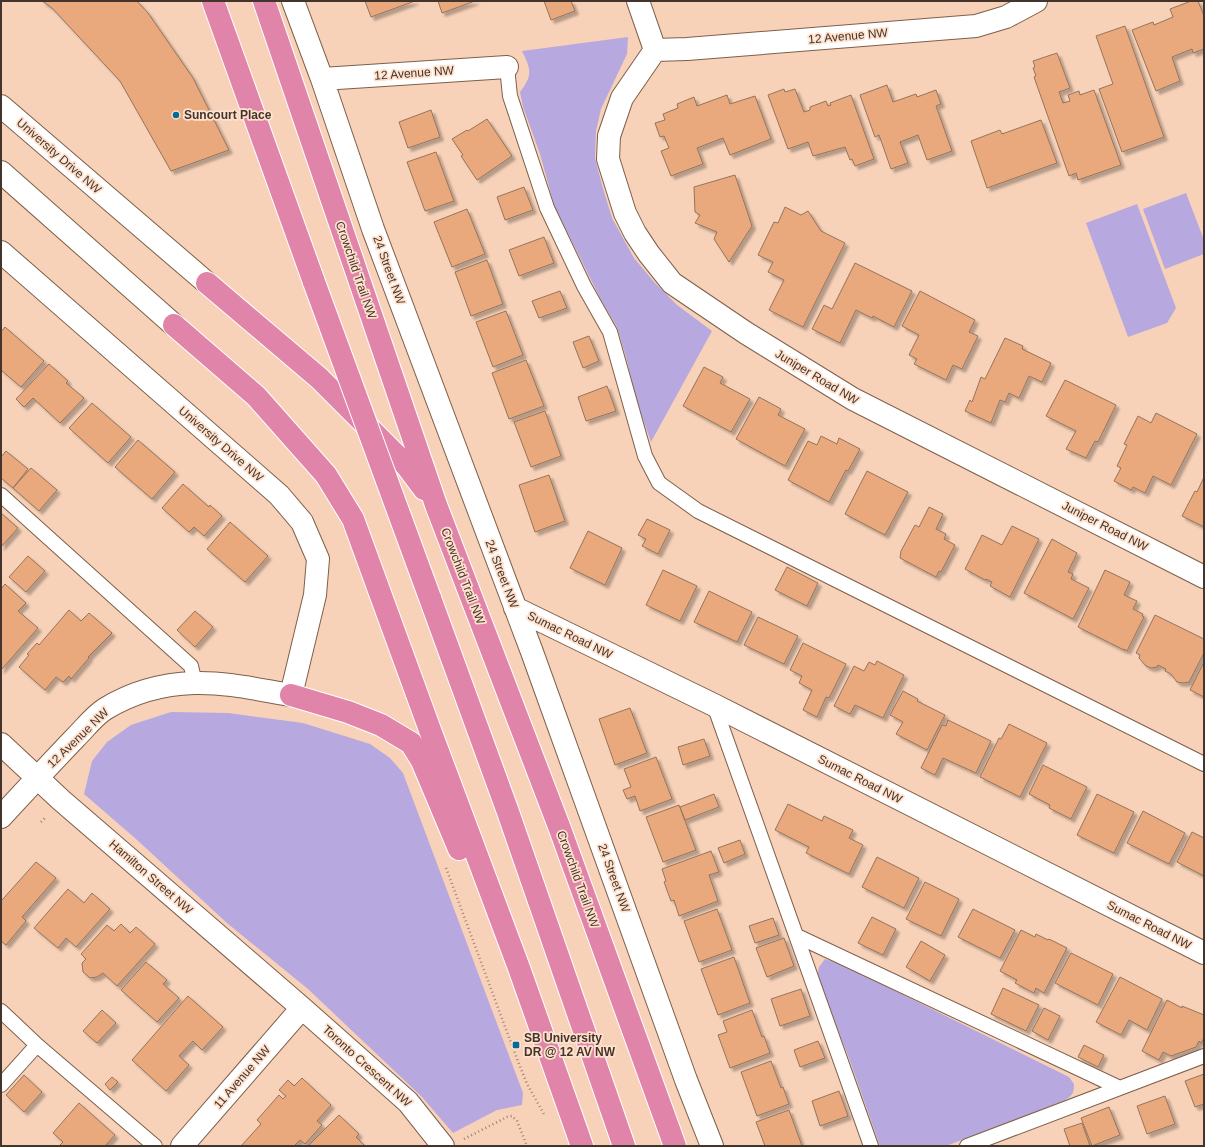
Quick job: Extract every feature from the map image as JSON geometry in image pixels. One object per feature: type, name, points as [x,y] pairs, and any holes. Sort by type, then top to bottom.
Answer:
[{"type":"highway","points":[[213,1],[508,812],[624,1146]]},
{"type":"highway","name":"Crowchild Trail NW","points":[[264,1],[436,505],[560,829],[675,1146]]},
{"type":"highway","points":[[207,283],[319,378],[406,465],[436,505]]},
{"type":"highway","points":[[174,325],[256,396],[326,475],[353,519],[519,968],[582,1146]]},
{"type":"highway","points":[[291,695],[336,708],[382,725],[411,743],[422,762],[473,881],[519,968]]},
{"type":"street","name":"24 Street NW","points":[[293,1],[322,79],[373,229],[581,786],[686,1080],[712,1146]]},
{"type":"street","points":[[638,1],[655,50]]},
{"type":"street","name":"12 Avenue NW","points":[[655,50],[687,49],[976,26],[1003,9],[1036,1]]},
{"type":"street","name":"Juniper Road NW","points":[[655,50],[622,98],[610,136],[608,159],[625,212],[634,233],[672,283],[746,333],[852,399],[1204,577]]},
{"type":"street","name":"12 Avenue NW","points":[[322,79],[507,67]]},
{"type":"street","name":"University Drive NW","points":[[1,106],[207,283]]},
{"type":"street","points":[[1,172],[174,325]]},
{"type":"street","name":"University Drive NW","points":[[1,252],[279,495],[302,522],[318,558],[315,595],[291,695]]},
{"type":"street","name":"Sumac Road NW","points":[[515,608],[714,705],[1204,953]]},
{"type":"street","name":"12 Avenue NW","points":[[1,817],[37,776],[103,710],[125,699],[148,690],[172,685],[195,683],[216,684],[291,695]]},
{"type":"street","name":"Hamilton Street NW","points":[[1,744],[62,800],[302,1008]]},
{"type":"street","name":"11 Avenue NW","points":[[182,1146],[302,1008]]},
{"type":"street","name":"Toronto Crescent NW","points":[[302,1008],[408,1102],[443,1146]]},
{"type":"lane","points":[[507,67],[510,96],[547,208],[584,286],[610,332],[645,456],[658,483],[698,510],[1204,764]]},
{"type":"lane","points":[[1,495],[191,666],[195,683]]},
{"type":"lane","points":[[714,705],[871,1146]]},
{"type":"lane","points":[[797,936],[1120,1088]]},
{"type":"lane","points":[[1,1011],[37,1045],[155,1146]]},
{"type":"lane","points":[[1,1085],[37,1045]]},
{"type":"lane","points":[[967,1146],[1204,1056]]},
{"type":"path","points":[[41,822],[62,800]]},
{"type":"path","points":[[444,861],[527,1084],[548,1121]]},
{"type":"path","points":[[464,1138],[507,1116],[512,1116],[517,1121],[526,1146]]},
{"type":"shaded area","points":[[628,37],[627,54],[601,109],[596,131],[595,158],[602,185],[612,218],[634,258],[654,282],[677,305],[712,331],[651,442],[637,402],[617,327],[600,298],[554,205],[540,154],[523,107],[520,92],[529,76],[529,67],[522,51]]},
{"type":"shaded area","points":[[1186,193],[1204,240],[1204,254],[1165,269],[1143,209]]},
{"type":"shaded area","points":[[1137,204],[1176,308],[1167,323],[1128,337],[1086,223]]},
{"type":"shaded area","points":[[171,712],[228,713],[303,723],[370,744],[390,758],[403,773],[523,1093],[522,1105],[497,1110],[453,1133],[422,1097],[308,989],[227,923],[136,839],[84,794],[92,761],[107,742],[131,725]]},
{"type":"shaded area","points":[[825,959],[843,965],[1069,1077],[1074,1084],[1072,1094],[1069,1098],[1063,1101],[946,1146],[880,1146],[850,1061],[817,976],[819,967]]},
{"type":"building","name":"Suncourt Place","points":[[42,1],[137,1],[148,13],[193,78],[229,150],[171,171],[120,81],[52,8]]},
{"type":"building","points":[[365,1],[415,1],[371,17]]},
{"type":"building","points":[[438,1],[475,1],[442,13]]},
{"type":"building","points":[[544,1],[571,1],[575,11],[551,20]]},
{"type":"building","points":[[1191,1],[1198,1],[1204,16],[1204,49],[1193,53],[1192,49],[1172,57],[1180,81],[1156,91],[1132,30],[1153,22],[1154,25],[1173,17],[1170,9]]},
{"type":"building","points":[[1125,26],[1164,137],[1122,152],[1099,89],[1113,84],[1096,36]]},
{"type":"building","points":[[1057,53],[1070,88],[1059,92],[1063,103],[1070,101],[1068,95],[1079,91],[1080,95],[1094,90],[1121,165],[1078,180],[1076,173],[1069,176],[1034,77],[1036,76],[1033,68],[1035,67],[1033,61]]},
{"type":"building","points":[[887,85],[893,102],[916,94],[917,97],[936,90],[941,104],[936,106],[952,151],[927,160],[918,135],[900,142],[908,163],[891,169],[879,135],[875,137],[860,95]]},
{"type":"building","points":[[784,89],[785,92],[795,89],[804,112],[810,110],[810,107],[826,101],[828,106],[831,105],[830,103],[851,95],[874,159],[855,166],[852,159],[850,160],[845,147],[813,156],[808,142],[788,149],[768,95]]},
{"type":"building","points":[[727,95],[730,104],[755,96],[771,139],[730,155],[723,138],[697,148],[703,164],[671,176],[661,151],[669,148],[664,136],[660,137],[655,123],[665,120],[663,114],[678,108],[677,104],[694,97],[697,106]]},
{"type":"building","points":[[431,110],[440,137],[408,148],[399,122]]},
{"type":"building","points":[[487,119],[512,156],[477,180],[452,139]]},
{"type":"building","points":[[1041,120],[1057,163],[987,188],[971,141],[1000,130],[1002,134]]},
{"type":"building","points":[[436,152],[454,201],[425,211],[407,162]]},
{"type":"building","points":[[735,175],[752,226],[729,262],[714,239],[717,232],[695,223],[700,215],[695,212],[694,187]]},
{"type":"building","points":[[524,187],[533,210],[505,220],[497,197]]},
{"type":"building","points":[[785,207],[801,215],[808,211],[821,231],[845,243],[803,327],[769,310],[784,280],[768,272],[773,262],[758,255],[774,222],[778,223]]},
{"type":"building","points":[[467,209],[485,254],[452,267],[434,222]]},
{"type":"building","points":[[544,237],[554,263],[519,276],[509,250]]},
{"type":"building","points":[[487,260],[503,304],[471,316],[455,272]]},
{"type":"building","points":[[855,263],[912,291],[894,327],[873,316],[872,318],[856,310],[840,343],[812,329],[824,305],[832,309]]},
{"type":"building","points":[[560,291],[567,308],[539,318],[532,301]]},
{"type":"building","points":[[920,291],[975,320],[969,332],[978,336],[962,369],[953,365],[946,380],[914,364],[917,359],[909,355],[919,335],[902,326]]},
{"type":"building","points":[[506,311],[523,355],[493,367],[476,322]]},
{"type":"building","points":[[5,327],[44,361],[21,387],[1,370],[1,332]]},
{"type":"building","points":[[589,336],[599,361],[583,368],[573,342]]},
{"type":"building","points":[[1005,338],[1023,346],[1022,349],[1051,363],[1042,382],[1029,376],[1019,398],[1009,393],[1005,402],[1000,400],[991,423],[965,411],[970,400],[972,402],[981,377],[985,379]]},
{"type":"building","points":[[526,360],[544,406],[509,419],[492,373]]},
{"type":"building","points":[[49,364],[68,381],[66,383],[84,398],[60,423],[33,398],[24,407],[16,399]]},
{"type":"building","points":[[704,367],[723,377],[720,383],[750,399],[731,432],[683,406]]},
{"type":"building","points":[[1065,380],[1116,405],[1098,442],[1095,441],[1086,458],[1066,449],[1076,431],[1046,416]]},
{"type":"building","points":[[607,386],[616,411],[586,421],[578,397]]},
{"type":"building","points":[[759,397],[781,409],[778,415],[805,429],[785,466],[736,439]]},
{"type":"building","points":[[92,403],[131,437],[108,463],[69,428]]},
{"type":"building","points":[[545,411],[561,456],[531,467],[514,422]]},
{"type":"building","points":[[1156,413],[1197,434],[1171,485],[1153,476],[1145,493],[1133,487],[1131,490],[1114,481],[1121,468],[1117,466],[1127,445],[1124,444],[1138,416],[1151,423]]},
{"type":"building","points":[[821,436],[837,444],[839,438],[860,449],[848,471],[846,470],[829,502],[788,480],[808,441],[817,445]]},
{"type":"building","points":[[138,440],[175,472],[152,499],[115,467]]},
{"type":"building","points":[[6,451],[28,469],[13,488],[1,478],[1,457]]},
{"type":"building","points":[[31,468],[57,490],[39,511],[13,488]]},
{"type":"building","points":[[867,471],[908,492],[885,535],[845,514]]},
{"type":"building","points":[[549,475],[565,521],[535,532],[519,485]]},
{"type":"building","points":[[1204,477],[1204,527],[1182,516],[1195,491],[1197,492]]},
{"type":"building","points":[[183,484],[209,507],[210,505],[222,516],[204,536],[194,527],[189,532],[162,508]]},
{"type":"building","points":[[929,507],[943,514],[936,529],[946,534],[944,539],[955,545],[941,572],[939,571],[936,577],[900,558],[901,551],[915,525],[919,527]]},
{"type":"building","points":[[1,513],[18,528],[1,547]]},
{"type":"building","points":[[647,519],[670,530],[658,554],[642,546],[646,539],[638,535]]},
{"type":"building","points":[[230,522],[268,556],[245,582],[207,549]]},
{"type":"building","points":[[1012,526],[1039,539],[1010,597],[990,586],[992,582],[986,579],[985,580],[965,569],[982,535],[1002,545]]},
{"type":"building","points":[[588,531],[622,548],[605,585],[570,568]]},
{"type":"building","points":[[1052,539],[1077,553],[1068,572],[1073,574],[1071,579],[1089,588],[1073,619],[1024,593]]},
{"type":"building","points":[[28,556],[45,571],[26,592],[9,577]]},
{"type":"building","points":[[787,567],[818,583],[807,606],[775,590]]},
{"type":"building","points":[[663,570],[697,586],[680,621],[646,605]]},
{"type":"building","points":[[1105,570],[1130,582],[1124,595],[1137,601],[1133,609],[1143,614],[1142,616],[1144,617],[1127,651],[1078,627]]},
{"type":"building","points":[[5,584],[26,603],[18,611],[38,628],[1,670],[1,589]]},
{"type":"building","points":[[709,591],[752,612],[737,642],[694,622]]},
{"type":"building","points":[[69,610],[81,621],[89,613],[112,633],[88,657],[89,658],[71,679],[69,676],[63,682],[56,677],[45,690],[19,667],[29,655],[27,654],[37,643],[39,645]]},
{"type":"building","points":[[195,611],[213,627],[195,647],[177,630]]},
{"type":"building","points":[[1155,615],[1204,639],[1204,653],[1189,682],[1177,682],[1171,674],[1165,671],[1166,669],[1158,665],[1157,667],[1151,668],[1146,666],[1139,658],[1140,655],[1136,653]]},
{"type":"building","points":[[758,617],[798,636],[784,664],[744,645]]},
{"type":"building","points":[[803,643],[846,664],[829,698],[826,697],[817,717],[803,710],[812,690],[799,683],[802,676],[790,670]]},
{"type":"building","points":[[877,661],[904,675],[883,718],[855,705],[850,714],[834,706],[854,666],[864,671],[869,662],[875,665]]},
{"type":"building","points":[[1204,662],[1204,697],[1190,690]]},
{"type":"building","points":[[903,691],[918,699],[917,701],[945,715],[927,750],[896,734],[903,722],[890,715]]},
{"type":"building","points":[[630,708],[647,753],[615,765],[599,719]]},
{"type":"building","points":[[948,720],[991,741],[976,773],[943,758],[935,775],[921,768],[942,725],[946,726]]},
{"type":"building","points":[[1009,724],[1047,743],[1020,797],[980,777],[999,738],[1001,739]]},
{"type":"building","points":[[704,739],[710,756],[683,765],[678,747]]},
{"type":"building","points":[[656,757],[672,799],[640,811],[635,796],[627,799],[623,790],[631,787],[624,769]]},
{"type":"building","points":[[1043,765],[1087,787],[1071,819],[1049,808],[1050,805],[1029,794]]},
{"type":"building","points":[[714,794],[719,807],[685,820],[680,807]]},
{"type":"building","points":[[1097,794],[1134,812],[1114,853],[1077,835]]},
{"type":"building","points":[[788,804],[822,821],[824,816],[853,830],[849,838],[863,845],[849,874],[806,853],[809,847],[775,830]]},
{"type":"building","points":[[679,805],[696,850],[663,862],[646,817]]},
{"type":"building","points":[[1143,811],[1185,833],[1169,864],[1127,843]]},
{"type":"building","points":[[1192,832],[1204,838],[1204,876],[1177,862]]},
{"type":"building","points":[[740,840],[745,854],[724,863],[718,848]]},
{"type":"building","points":[[711,851],[719,872],[709,875],[718,901],[679,916],[674,900],[671,901],[664,882],[666,881],[662,869]]},
{"type":"building","points":[[877,857],[919,878],[904,908],[862,887]]},
{"type":"building","points":[[36,862],[56,878],[22,917],[26,921],[6,945],[1,941],[1,899],[2,900]]},
{"type":"building","points":[[925,882],[959,899],[941,936],[906,919]]},
{"type":"building","points":[[68,889],[84,903],[92,893],[110,909],[76,947],[66,938],[58,948],[34,928]]},
{"type":"building","points":[[717,909],[732,950],[699,962],[684,921]]},
{"type":"building","points":[[973,909],[1015,930],[1000,958],[958,937]]},
{"type":"building","points":[[872,917],[896,929],[883,955],[858,943]]},
{"type":"building","points":[[773,918],[779,935],[755,943],[749,926]]},
{"type":"building","points":[[121,924],[130,933],[136,927],[155,944],[117,986],[103,973],[97,977],[90,978],[83,972],[82,963],[86,959],[81,954],[107,925],[114,931]]},
{"type":"building","points":[[1021,930],[1035,937],[1036,934],[1048,940],[1049,939],[1067,948],[1044,993],[1036,988],[1034,993],[1015,983],[1017,980],[1000,971]]},
{"type":"building","points":[[784,938],[794,966],[767,977],[756,948]]},
{"type":"building","points":[[921,941],[945,955],[930,981],[906,967]]},
{"type":"building","points":[[1071,953],[1113,974],[1098,1005],[1055,983]]},
{"type":"building","points":[[734,957],[750,1003],[718,1015],[701,969]]},
{"type":"building","points":[[146,962],[167,980],[163,984],[179,998],[157,1022],[121,990]]},
{"type":"building","points":[[1120,977],[1162,999],[1147,1030],[1129,1020],[1121,1035],[1096,1022]]},
{"type":"building","points":[[1003,988],[1039,1005],[1026,1031],[991,1014]]},
{"type":"building","points":[[801,989],[810,1016],[780,1026],[771,999]]},
{"type":"building","points":[[188,996],[223,1027],[202,1050],[193,1041],[179,1056],[189,1065],[166,1091],[132,1060]]},
{"type":"building","points":[[1167,1000],[1182,1008],[1182,1006],[1204,1015],[1204,1038],[1201,1043],[1199,1041],[1196,1047],[1171,1056],[1163,1052],[1159,1060],[1142,1051]]},
{"type":"building","points":[[1044,1008],[1060,1016],[1048,1040],[1032,1031]]},
{"type":"building","points":[[102,1010],[116,1023],[97,1043],[83,1031]]},
{"type":"building","points":[[752,1010],[762,1037],[764,1036],[770,1053],[730,1068],[718,1035],[727,1032],[723,1021]]},
{"type":"building","points":[[818,1041],[825,1058],[800,1067],[794,1050]]},
{"type":"building","points":[[1084,1045],[1104,1055],[1098,1067],[1078,1057]]},
{"type":"building","points":[[771,1061],[781,1088],[783,1087],[789,1104],[757,1116],[741,1072]]},
{"type":"building","points":[[1204,1074],[1204,1104],[1195,1107],[1185,1081]]},
{"type":"building","points":[[24,1075],[42,1092],[24,1112],[6,1095]]},
{"type":"building","points":[[112,1077],[118,1082],[110,1090],[105,1084]]},
{"type":"building","points":[[302,1078],[331,1105],[317,1121],[322,1125],[305,1144],[300,1140],[294,1146],[241,1146],[261,1124],[257,1120],[279,1095],[283,1099],[286,1096],[279,1090],[288,1080],[294,1086]]},
{"type":"building","points":[[839,1091],[848,1116],[820,1126],[812,1101]]},
{"type":"building","points":[[1165,1096],[1175,1124],[1147,1134],[1137,1106]]},
{"type":"building","points":[[79,1103],[115,1135],[105,1146],[59,1146],[63,1142],[53,1133]]},
{"type":"building","points":[[1109,1107],[1120,1135],[1092,1146],[1081,1118]]},
{"type":"building","points":[[789,1110],[802,1146],[765,1146],[756,1122]]},
{"type":"building","points":[[339,1115],[359,1134],[356,1137],[365,1146],[308,1146]]},
{"type":"building","points":[[1082,1123],[1090,1146],[1070,1146],[1064,1129]]},
{"type":"place","name":"Suncourt Place","points":[[176,115]]},
{"type":"place","name":"SB University DR @ 12 AV NW","points":[[516,1045]]}]
